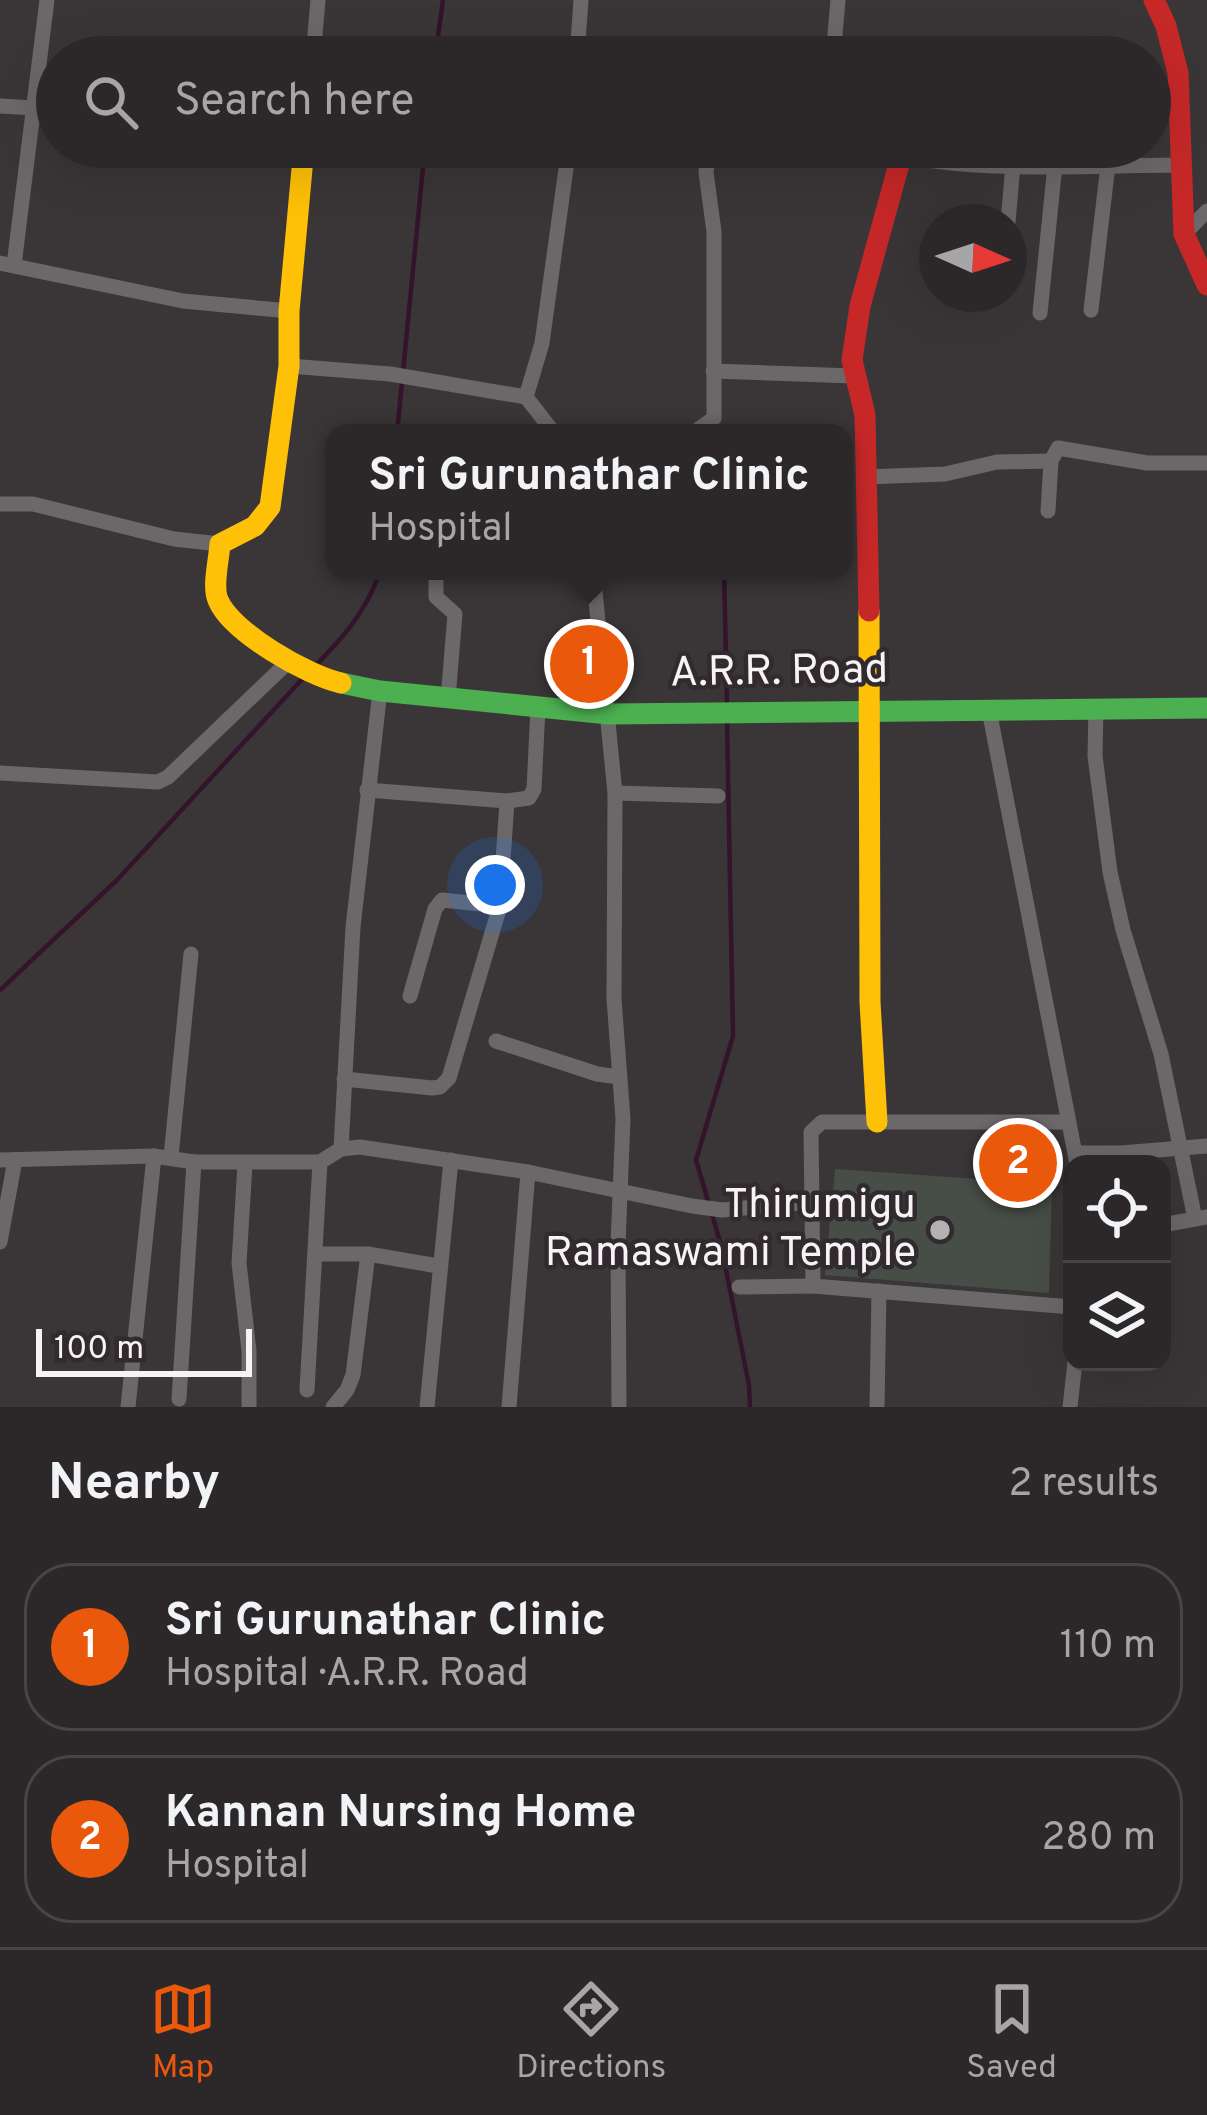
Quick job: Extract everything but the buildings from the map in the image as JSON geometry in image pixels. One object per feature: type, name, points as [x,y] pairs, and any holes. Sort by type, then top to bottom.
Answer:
[{"type":"street","points":[[43,36],[47,0]]},
{"type":"street","points":[[315,36],[318,0]]},
{"type":"street","points":[[579,36],[581,0]]},
{"type":"street","points":[[835,36],[838,0]]},
{"type":"street","points":[[1154,0],[1169,36]]},
{"type":"street","points":[[1171,46],[1178,73],[1184,234],[1207,286]]},
{"type":"street","points":[[36,91],[7,264],[183,301],[289,310]]},
{"type":"street","points":[[0,106],[34,108]]},
{"type":"street","points":[[1171,164],[1179,164]]},
{"type":"street","points":[[0,504],[33,504],[220,544],[255,526],[270,507],[289,366],[289,310],[302,168]]},
{"type":"street","points":[[526,397],[542,343],[566,168]]},
{"type":"street","points":[[706,168],[713,232],[714,418],[706,424]]},
{"type":"street","points":[[877,1122],[870,1002],[871,710],[865,477],[857,386],[860,306],[898,168]]},
{"type":"street","points":[[1010,204],[1013,168]]},
{"type":"street","points":[[1040,313],[1055,168]]},
{"type":"street","points":[[1091,310],[1108,168]]},
{"type":"street","points":[[1184,234],[1207,211]]},
{"type":"street","points":[[289,366],[390,374],[526,397],[547,424]]},
{"type":"street","points":[[713,370],[857,386]]},
{"type":"street","points":[[1048,511],[1054,450],[1065,447],[1148,463],[1207,464]]},
{"type":"street","points":[[865,477],[945,474],[997,462],[1051,461]]},
{"type":"street","name":"A.R.R. Road","points":[[220,544],[216,597],[227,614],[292,666],[326,680],[380,692],[609,714],[1207,708]]},
{"type":"street","points":[[436,580],[436,597],[455,614],[448,699]]},
{"type":"street","points":[[594,580],[615,793],[614,999],[623,1119],[619,1407]]},
{"type":"street","points":[[0,772],[158,782],[292,666]]},
{"type":"street","points":[[341,1149],[368,790],[380,692]]},
{"type":"street","points":[[1096,707],[1095,756],[1110,872],[1201,1218],[1171,1223]]},
{"type":"street","points":[[368,790],[529,799],[534,789],[538,708]]},
{"type":"street","points":[[989,710],[1076,1155]]},
{"type":"street","points":[[615,793],[718,796]]},
{"type":"street","points":[[344,1078],[432,1088],[445,1084],[500,906],[507,801]]},
{"type":"street","points":[[410,996],[442,900],[500,906]]},
{"type":"street","points":[[128,1407],[190,954]]},
{"type":"street","points":[[496,1041],[597,1074],[620,1076]]},
{"type":"street","points":[[813,1286],[811,1132],[815,1125],[1068,1122]]},
{"type":"street","points":[[1112,1155],[1207,1146]]},
{"type":"street","points":[[0,1242],[7,1160],[162,1156],[245,1164],[320,1162],[341,1149],[360,1148],[528,1172],[722,1210],[811,1202]]},
{"type":"street","points":[[427,1407],[451,1160]]},
{"type":"street","points":[[179,1399],[194,1162]]},
{"type":"street","points":[[307,1390],[320,1162]]},
{"type":"street","points":[[245,1164],[239,1263],[249,1352],[249,1407]]},
{"type":"street","points":[[509,1407],[528,1172]]},
{"type":"street","points":[[316,1254],[368,1254],[438,1266]]},
{"type":"street","points":[[333,1407],[353,1376],[368,1254]]},
{"type":"street","points":[[739,1287],[813,1286],[1063,1306]]},
{"type":"street","points":[[877,1407],[879,1291]]},
{"type":"street","points":[[1070,1407],[1074,1371]]},
{"type":"waterway","points":[[438,36],[443,0]]},
{"type":"waterway","points":[[398,424],[423,168]]},
{"type":"waterway","points":[[313,668],[352,624],[376,580]]},
{"type":"waterway","points":[[724,580],[727,703]]},
{"type":"waterway","points":[[0,990],[117,880],[305,676]]},
{"type":"waterway","points":[[727,721],[733,1036],[696,1160],[721,1245],[750,1407]]},
{"type":"traffic: fast","points":[[341,683],[609,714],[1207,708]]},
{"type":"traffic: slow","points":[[302,168],[289,311],[289,366],[270,507],[255,526],[220,544],[216,588],[226,612],[254,638],[291,662],[341,683]]},
{"type":"traffic: slow","points":[[869,611],[870,1002],[877,1122]]},
{"type":"traffic: jam","points":[[1154,0],[1169,36]]},
{"type":"traffic: jam","points":[[1171,46],[1178,73],[1184,234],[1207,285]]},
{"type":"traffic: jam","points":[[869,611],[865,415],[852,360],[860,306],[898,168]]},
{"type":"place","name":"Sri Gurunathar Clinic","points":[[589,664]]},
{"type":"place","name":"Kannan Nursing Home","points":[[1018,1163]]},
{"type":"place","name":"Thirumigu Ramaswami Temple","points":[[940,1230]]}]
